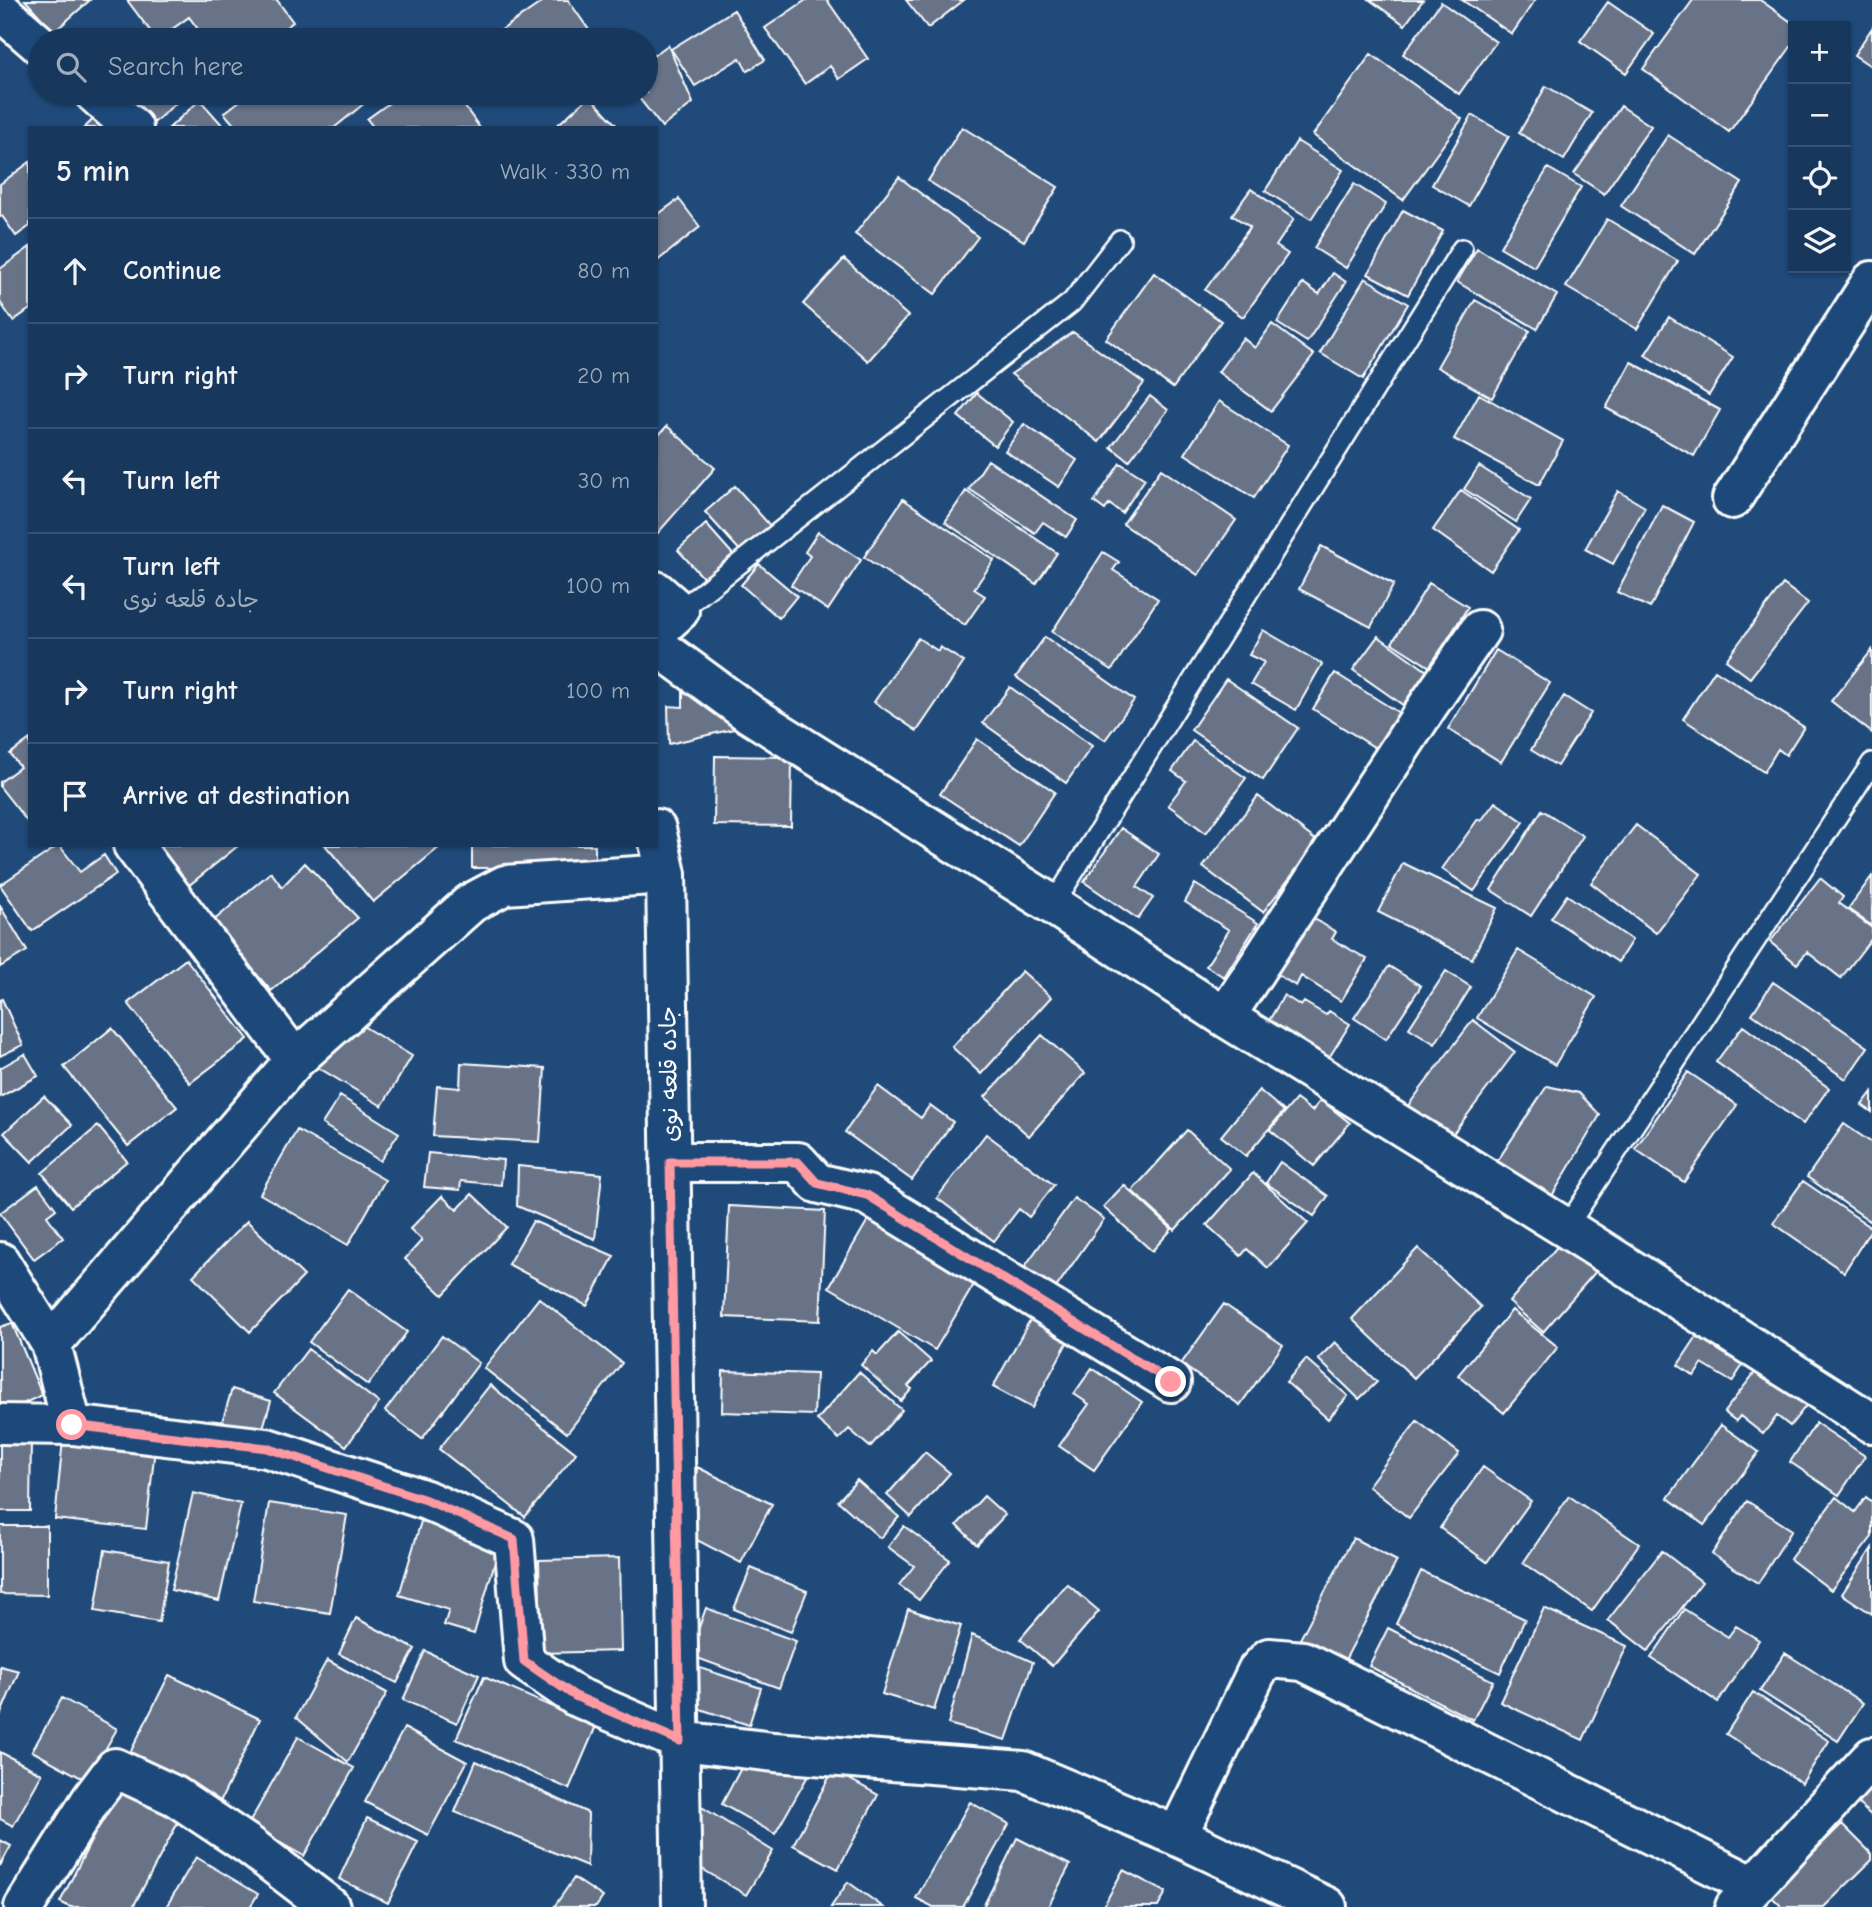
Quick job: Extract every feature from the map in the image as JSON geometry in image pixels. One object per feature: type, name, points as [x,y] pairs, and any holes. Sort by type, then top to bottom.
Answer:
[{"type":"street","points":[[0,10],[28,35]]},
{"type":"street","points":[[107,105],[131,126]]},
{"type":"street","points":[[1732,499],[1872,281]]},
{"type":"street","points":[[1225,1017],[1480,630]]},
{"type":"street","points":[[658,646],[750,714],[1225,1017],[1566,1228],[1872,1423]]},
{"type":"street","name":"جاده قلعه نوی","points":[[658,838],[666,874],[682,1907]]},
{"type":"street","points":[[135,847],[295,1060]]},
{"type":"street","points":[[51,1344],[295,1060],[471,902],[505,885],[666,874]]},
{"type":"street","points":[[670,1162],[798,1162],[817,1183],[867,1195],[1171,1382]]},
{"type":"street","points":[[0,1262],[51,1344],[72,1425]]},
{"type":"street","points":[[0,1424],[72,1425],[267,1448],[426,1500],[514,1539],[524,1661],[575,1696],[680,1741],[774,1752],[1023,1771],[1177,1836],[1327,1907]]},
{"type":"street","points":[[1177,1836],[1257,1671],[1269,1658],[1303,1661],[1744,1897],[1872,1757]]},
{"type":"street","points":[[24,1907],[91,1800],[116,1768],[175,1796],[250,1846],[330,1907]]},
{"type":"lane","points":[[664,612],[1072,302],[1120,240]]},
{"type":"lane","points":[[1053,905],[1462,249]]},
{"type":"lane","points":[[1566,1228],[1872,763]]},
{"type":"building","points":[[25,0],[90,0],[58,28],[50,28]]},
{"type":"building","points":[[127,0],[277,0],[293,22],[285,28],[197,28],[189,17],[174,28],[148,28]]},
{"type":"building","points":[[545,0],[568,0],[588,28],[504,28]]},
{"type":"building","points":[[806,0],[827,0],[868,59],[839,79],[830,66],[805,84],[765,28]]},
{"type":"building","points":[[906,0],[964,0],[928,28]]},
{"type":"building","points":[[1370,0],[1423,0],[1405,25]]},
{"type":"building","points":[[1462,0],[1535,0],[1512,34]]},
{"type":"building","points":[[1693,0],[1760,0],[1790,21],[1788,51],[1729,132],[1643,69]]},
{"type":"building","points":[[1441,2],[1496,42],[1459,94],[1403,54]]},
{"type":"building","points":[[1608,2],[1654,34],[1626,73],[1580,41]]},
{"type":"building","points":[[734,10],[765,60],[747,71],[740,58],[695,86],[671,49]]},
{"type":"building","points":[[1872,28],[1872,67],[1854,55]]},
{"type":"building","points":[[668,45],[693,103],[662,127],[645,105],[658,105],[658,52]]},
{"type":"building","points":[[1371,54],[1462,119],[1403,200],[1313,135]]},
{"type":"building","points":[[1546,86],[1592,113],[1564,160],[1519,133]]},
{"type":"building","points":[[125,105],[174,105],[150,126],[146,126]]},
{"type":"building","points":[[194,105],[204,105],[223,126],[171,126]]},
{"type":"building","points":[[234,105],[362,105],[336,126],[235,126],[224,113]]},
{"type":"building","points":[[386,105],[464,105],[479,126],[372,126],[367,119]]},
{"type":"building","points":[[580,105],[598,105],[617,126],[556,126]]},
{"type":"building","points":[[1621,106],[1651,126],[1604,194],[1574,174]]},
{"type":"building","points":[[101,112],[114,126],[86,126]]},
{"type":"building","points":[[1472,115],[1509,136],[1469,206],[1432,185]]},
{"type":"building","points":[[962,127],[1058,187],[1024,241],[928,181]]},
{"type":"building","points":[[1668,135],[1742,183],[1695,254],[1621,206]]},
{"type":"building","points":[[1297,141],[1343,170],[1311,219],[1265,191]]},
{"type":"building","points":[[28,163],[28,227],[16,236],[2,216],[0,217],[0,184]]},
{"type":"building","points":[[1548,168],[1581,187],[1534,267],[1500,247]]},
{"type":"building","points":[[899,177],[978,237],[935,294],[855,234]]},
{"type":"building","points":[[1354,184],[1386,204],[1346,268],[1314,248]]},
{"type":"building","points":[[1251,189],[1294,219],[1276,246],[1288,254],[1243,317],[1205,290],[1250,227],[1232,215]]},
{"type":"building","points":[[679,199],[700,227],[658,260],[658,215]]},
{"type":"building","points":[[1403,210],[1443,231],[1408,295],[1368,274]]},
{"type":"building","points":[[1607,219],[1678,261],[1637,329],[1566,287]]},
{"type":"building","points":[[28,248],[28,310],[13,321],[0,302],[0,269]]},
{"type":"building","points":[[1477,248],[1557,295],[1537,329],[1457,282]]},
{"type":"building","points":[[844,259],[908,316],[868,361],[803,304]]},
{"type":"building","points":[[1154,273],[1221,321],[1173,388],[1106,339]]},
{"type":"building","points":[[1333,273],[1346,282],[1307,342],[1277,323],[1303,283],[1319,294]]},
{"type":"building","points":[[1365,278],[1408,304],[1363,379],[1320,353]]},
{"type":"building","points":[[1475,300],[1530,331],[1492,398],[1437,367]]},
{"type":"building","points":[[1669,317],[1733,357],[1709,395],[1645,355]]},
{"type":"building","points":[[1272,324],[1314,355],[1271,411],[1218,372],[1243,338],[1255,348]]},
{"type":"building","points":[[1073,332],[1144,383],[1099,442],[1011,374]]},
{"type":"building","points":[[1631,362],[1720,410],[1694,456],[1606,408]]},
{"type":"building","points":[[977,393],[1013,422],[995,446],[958,416]]},
{"type":"building","points":[[1479,394],[1563,441],[1539,485],[1454,439]]},
{"type":"building","points":[[1150,396],[1168,410],[1129,461],[1111,447]]},
{"type":"building","points":[[1219,401],[1288,445],[1254,498],[1185,454]]},
{"type":"building","points":[[1024,424],[1077,460],[1059,487],[1005,451]]},
{"type":"building","points":[[667,426],[715,468],[658,533],[658,436]]},
{"type":"building","points":[[988,460],[1077,520],[1066,537],[1043,522],[1035,533],[969,489]]},
{"type":"building","points":[[1120,463],[1145,479],[1122,513],[1109,504],[1105,510],[1094,502]]},
{"type":"building","points":[[1479,466],[1531,499],[1516,522],[1464,489]]},
{"type":"building","points":[[1161,469],[1236,520],[1198,575],[1123,524]]},
{"type":"building","points":[[735,486],[772,528],[743,554],[705,512]]},
{"type":"building","points":[[1461,490],[1519,530],[1491,571],[1433,530]]},
{"type":"building","points":[[966,491],[1057,553],[1036,584],[945,522]]},
{"type":"building","points":[[1618,491],[1645,507],[1613,564],[1585,549]]},
{"type":"building","points":[[903,499],[994,560],[974,589],[985,596],[965,625],[864,557]]},
{"type":"building","points":[[1662,505],[1694,522],[1650,608],[1617,592]]},
{"type":"building","points":[[706,524],[736,558],[708,583],[678,550]]},
{"type":"building","points":[[818,532],[861,560],[828,610],[791,585],[810,556],[805,552]]},
{"type":"building","points":[[1321,546],[1394,584],[1371,627],[1299,589]]},
{"type":"building","points":[[1103,552],[1119,562],[1113,570],[1158,599],[1112,670],[1052,632]]},
{"type":"building","points":[[759,564],[797,596],[779,618],[741,585]]},
{"type":"building","points":[[1429,583],[1468,607],[1430,667],[1392,643]]},
{"type":"building","points":[[1783,584],[1808,603],[1750,678],[1726,660]]},
{"type":"building","points":[[1263,630],[1322,664],[1296,710],[1251,684],[1264,662],[1249,655]]},
{"type":"building","points":[[1378,636],[1427,671],[1403,705],[1353,670]]},
{"type":"building","points":[[1045,637],[1134,700],[1105,740],[1016,677]]},
{"type":"building","points":[[918,638],[938,651],[940,647],[964,662],[917,731],[874,702]]},
{"type":"building","points":[[1496,650],[1550,683],[1501,762],[1448,729]]},
{"type":"building","points":[[1872,650],[1872,733],[1831,701]]},
{"type":"building","points":[[1715,670],[1804,727],[1786,755],[1778,749],[1764,772],[1683,719]]},
{"type":"building","points":[[1335,673],[1404,716],[1382,752],[1313,709]]},
{"type":"building","points":[[1226,679],[1298,728],[1263,780],[1191,730]]},
{"type":"building","points":[[1010,687],[1092,746],[1066,783],[983,723]]},
{"type":"building","points":[[683,689],[738,728],[669,744],[668,706],[683,707]]},
{"type":"building","points":[[1564,696],[1591,713],[1557,766],[1531,750]]},
{"type":"building","points":[[977,739],[1055,792],[1019,846],[940,794]]},
{"type":"building","points":[[28,740],[28,822],[0,787],[0,782],[20,767],[10,754]]},
{"type":"building","points":[[1193,741],[1246,778],[1206,833],[1168,805],[1186,781],[1172,771]]},
{"type":"building","points":[[715,756],[792,757],[791,826],[714,825]]},
{"type":"building","points":[[1258,796],[1318,842],[1263,912],[1203,867]]},
{"type":"building","points":[[1495,802],[1524,822],[1474,891],[1442,869],[1478,819],[1481,821]]},
{"type":"building","points":[[1542,810],[1583,836],[1531,916],[1491,890]]},
{"type":"building","points":[[1636,825],[1701,874],[1656,933],[1591,883]]},
{"type":"building","points":[[1121,828],[1159,854],[1137,887],[1153,898],[1138,919],[1084,882]]},
{"type":"building","points":[[56,847],[61,847],[80,872],[104,855],[116,874],[32,931],[0,885]]},
{"type":"building","points":[[147,847],[237,847],[182,891]]},
{"type":"building","points":[[327,847],[440,847],[373,902]]},
{"type":"building","points":[[472,847],[595,847],[595,867],[472,868]]},
{"type":"building","points":[[305,863],[358,918],[271,991],[212,922],[271,872],[282,887]]},
{"type":"building","points":[[1403,863],[1497,908],[1472,959],[1378,912]]},
{"type":"building","points":[[1872,876],[1872,926],[1848,909]]},
{"type":"building","points":[[1820,878],[1843,897],[1839,903],[1872,928],[1872,938],[1841,978],[1807,952],[1797,964],[1770,942]]},
{"type":"building","points":[[1195,884],[1258,923],[1224,977],[1206,966],[1229,930],[1185,902]]},
{"type":"building","points":[[1567,895],[1632,940],[1618,962],[1551,918]]},
{"type":"building","points":[[0,906],[27,951],[0,967]]},
{"type":"building","points":[[1308,915],[1336,932],[1332,939],[1367,959],[1341,1001],[1301,976],[1296,986],[1273,972]]},
{"type":"building","points":[[1518,950],[1596,997],[1555,1065],[1477,1018]]},
{"type":"building","points":[[186,959],[248,1039],[190,1083],[128,1003]]},
{"type":"building","points":[[1389,966],[1421,986],[1386,1039],[1354,1018]]},
{"type":"building","points":[[1022,971],[1051,997],[981,1074],[952,1047]]},
{"type":"building","points":[[1446,971],[1471,987],[1435,1044],[1409,1028]]},
{"type":"building","points":[[1773,982],[1868,1047],[1846,1079],[1752,1014]]},
{"type":"building","points":[[1284,995],[1301,1006],[1304,1002],[1326,1015],[1329,1011],[1350,1024],[1327,1061],[1267,1024]]},
{"type":"building","points":[[2,999],[23,1045],[0,1056],[0,1000]]},
{"type":"building","points":[[1473,1020],[1515,1052],[1449,1139],[1407,1107]]},
{"type":"building","points":[[358,1023],[412,1056],[382,1106],[314,1065]]},
{"type":"building","points":[[1743,1026],[1829,1088],[1803,1124],[1716,1062]]},
{"type":"building","points":[[112,1028],[177,1107],[128,1146],[64,1067]]},
{"type":"building","points":[[1042,1035],[1085,1073],[1029,1136],[985,1097]]},
{"type":"building","points":[[25,1054],[38,1076],[0,1097],[0,1068]]},
{"type":"building","points":[[461,1063],[545,1068],[540,1142],[433,1136],[437,1086],[460,1088]]},
{"type":"building","points":[[1688,1072],[1737,1105],[1684,1182],[1635,1149]]},
{"type":"building","points":[[878,1086],[921,1118],[930,1105],[953,1122],[912,1180],[845,1132]]},
{"type":"building","points":[[1547,1086],[1579,1093],[1600,1115],[1552,1196],[1496,1163]]},
{"type":"building","points":[[1259,1090],[1284,1111],[1246,1156],[1221,1136]]},
{"type":"building","points":[[1872,1092],[1872,1112],[1862,1105]]},
{"type":"building","points":[[44,1096],[72,1125],[32,1162],[4,1133]]},
{"type":"building","points":[[340,1096],[399,1133],[380,1161],[322,1124]]},
{"type":"building","points":[[1296,1099],[1312,1111],[1321,1100],[1350,1123],[1314,1166],[1270,1130]]},
{"type":"building","points":[[1844,1124],[1872,1143],[1870,1221],[1807,1177]]},
{"type":"building","points":[[98,1126],[127,1161],[71,1207],[42,1173]]},
{"type":"building","points":[[297,1130],[385,1180],[348,1245],[260,1194]]},
{"type":"building","points":[[1187,1130],[1230,1169],[1175,1230],[1132,1191]]},
{"type":"building","points":[[986,1134],[1054,1185],[1029,1217],[1019,1209],[994,1241],[937,1198]]},
{"type":"building","points":[[428,1153],[503,1160],[501,1185],[461,1181],[460,1190],[424,1187]]},
{"type":"building","points":[[1280,1162],[1328,1196],[1314,1216],[1266,1183]]},
{"type":"building","points":[[518,1166],[602,1174],[595,1239],[517,1206]]},
{"type":"building","points":[[1253,1173],[1308,1223],[1268,1268],[1247,1249],[1241,1256],[1207,1225]]},
{"type":"building","points":[[1803,1181],[1872,1228],[1844,1272],[1773,1223]]},
{"type":"building","points":[[38,1185],[56,1209],[47,1216],[63,1238],[34,1259],[0,1213]]},
{"type":"building","points":[[1124,1185],[1172,1229],[1152,1251],[1103,1207]]},
{"type":"building","points":[[472,1194],[507,1227],[443,1295],[405,1259],[422,1240],[410,1229],[442,1196],[457,1210]]},
{"type":"building","points":[[1074,1198],[1104,1219],[1046,1302],[1015,1280]]},
{"type":"building","points":[[729,1206],[825,1211],[820,1321],[724,1317]]},
{"type":"building","points":[[872,1213],[979,1276],[935,1350],[829,1287]]},
{"type":"building","points":[[247,1221],[304,1276],[250,1332],[193,1276]]},
{"type":"building","points":[[533,1221],[614,1256],[587,1306],[508,1264]]},
{"type":"building","points":[[1563,1240],[1598,1269],[1543,1332],[1509,1302]]},
{"type":"building","points":[[1418,1248],[1481,1307],[1414,1378],[1352,1319]]},
{"type":"building","points":[[348,1289],[407,1332],[368,1385],[309,1342]]},
{"type":"building","points":[[539,1298],[622,1363],[567,1433],[484,1368]]},
{"type":"building","points":[[1224,1304],[1283,1345],[1240,1405],[1181,1364]]},
{"type":"building","points":[[1036,1309],[1074,1330],[1032,1408],[993,1387]]},
{"type":"building","points":[[1512,1310],[1558,1347],[1504,1413],[1458,1375]]},
{"type":"building","points":[[12,1323],[42,1395],[3,1413],[0,1412],[0,1327]]},
{"type":"building","points":[[898,1332],[931,1361],[908,1386],[912,1389],[901,1401],[861,1365],[873,1351],[877,1355]]},
{"type":"building","points":[[442,1336],[479,1363],[422,1439],[385,1411]]},
{"type":"building","points":[[1697,1336],[1743,1365],[1732,1382],[1702,1364],[1694,1376],[1678,1365]]},
{"type":"building","points":[[1335,1342],[1377,1382],[1359,1399],[1318,1359]]},
{"type":"building","points":[[308,1349],[379,1403],[346,1446],[274,1393]]},
{"type":"building","points":[[1306,1359],[1348,1396],[1328,1419],[1286,1382]]},
{"type":"building","points":[[1764,1361],[1812,1398],[1790,1426],[1777,1416],[1763,1434],[1740,1416],[1736,1421],[1724,1412]]},
{"type":"building","points":[[1092,1368],[1142,1402],[1094,1470],[1059,1446],[1089,1404],[1074,1394]]},
{"type":"building","points":[[723,1371],[816,1374],[814,1415],[722,1412]]},
{"type":"building","points":[[859,1372],[902,1410],[870,1447],[849,1429],[839,1439],[817,1420]]},
{"type":"building","points":[[490,1385],[576,1453],[525,1517],[439,1449]]},
{"type":"building","points":[[232,1389],[271,1401],[260,1438],[221,1425]]},
{"type":"building","points":[[1417,1421],[1459,1453],[1409,1518],[1368,1486]]},
{"type":"building","points":[[1816,1423],[1865,1456],[1839,1495],[1790,1462]]},
{"type":"building","points":[[1721,1425],[1759,1452],[1704,1525],[1668,1498]]},
{"type":"building","points":[[0,1439],[31,1440],[30,1511],[0,1511]]},
{"type":"building","points":[[63,1439],[155,1448],[146,1529],[55,1519]]},
{"type":"building","points":[[925,1452],[950,1473],[911,1517],[887,1495]]},
{"type":"building","points":[[697,1467],[772,1504],[741,1563],[691,1537]]},
{"type":"building","points":[[1483,1467],[1531,1501],[1487,1562],[1440,1528]]},
{"type":"building","points":[[857,1480],[899,1517],[880,1538],[838,1501]]},
{"type":"building","points":[[193,1493],[241,1504],[219,1601],[171,1590]]},
{"type":"building","points":[[984,1496],[1005,1515],[977,1545],[957,1525]]},
{"type":"building","points":[[1569,1496],[1639,1544],[1592,1611],[1523,1563]]},
{"type":"building","points":[[1836,1497],[1855,1512],[1866,1497],[1872,1502],[1872,1537],[1831,1590],[1790,1559]]},
{"type":"building","points":[[1747,1501],[1792,1530],[1758,1583],[1712,1554]]},
{"type":"building","points":[[269,1503],[347,1515],[330,1613],[253,1601]]},
{"type":"building","points":[[422,1518],[501,1541],[474,1634],[444,1625],[449,1610],[399,1595]]},
{"type":"building","points":[[0,1526],[47,1526],[47,1595],[0,1594]]},
{"type":"building","points":[[904,1526],[950,1560],[919,1600],[899,1585],[914,1566],[888,1547]]},
{"type":"building","points":[[1353,1538],[1397,1561],[1343,1664],[1299,1641]]},
{"type":"building","points":[[1872,1548],[1872,1614],[1842,1594]]},
{"type":"building","points":[[105,1550],[169,1561],[159,1622],[95,1611]]},
{"type":"building","points":[[1662,1551],[1702,1582],[1648,1651],[1608,1620]]},
{"type":"building","points":[[619,1558],[621,1651],[541,1653],[539,1560]]},
{"type":"building","points":[[751,1568],[807,1591],[791,1632],[734,1609]]},
{"type":"building","points":[[1421,1571],[1525,1619],[1500,1673],[1396,1624]]},
{"type":"building","points":[[1067,1584],[1099,1611],[1052,1666],[1020,1639]]},
{"type":"building","points":[[706,1608],[796,1641],[779,1688],[689,1655]]},
{"type":"building","points":[[1544,1608],[1627,1646],[1583,1740],[1500,1702]]},
{"type":"building","points":[[908,1609],[961,1626],[934,1710],[882,1694]]},
{"type":"building","points":[[1684,1609],[1728,1637],[1736,1626],[1759,1640],[1718,1702],[1651,1658]]},
{"type":"building","points":[[356,1618],[415,1649],[397,1683],[339,1654]]},
{"type":"building","points":[[1388,1628],[1493,1681],[1473,1720],[1369,1666]]},
{"type":"building","points":[[972,1635],[1033,1662],[1006,1740],[948,1724]]},
{"type":"building","points":[[425,1651],[479,1675],[457,1723],[403,1700]]},
{"type":"building","points":[[1785,1653],[1863,1703],[1838,1741],[1760,1691]]},
{"type":"building","points":[[327,1660],[387,1693],[348,1762],[296,1717]]},
{"type":"building","points":[[0,1666],[19,1671],[0,1716]]},
{"type":"building","points":[[697,1667],[761,1688],[749,1725],[685,1704]]},
{"type":"building","points":[[169,1675],[260,1719],[218,1806],[126,1761]]},
{"type":"building","points":[[484,1677],[596,1726],[569,1789],[456,1739]]},
{"type":"building","points":[[1753,1692],[1829,1741],[1802,1783],[1726,1734]]},
{"type":"building","points":[[62,1698],[117,1729],[87,1781],[32,1751]]},
{"type":"building","points":[[404,1728],[467,1762],[428,1835],[365,1802]]},
{"type":"building","points":[[298,1737],[354,1768],[304,1856],[248,1825]]},
{"type":"building","points":[[750,1751],[813,1767],[775,1834],[722,1804]]},
{"type":"building","points":[[0,1752],[42,1774],[13,1826],[0,1819]]},
{"type":"building","points":[[476,1761],[588,1813],[587,1866],[455,1812]]},
{"type":"building","points":[[833,1770],[878,1795],[838,1869],[793,1845]]},
{"type":"building","points":[[123,1778],[182,1815],[133,1907],[70,1907],[60,1902]]},
{"type":"building","points":[[1872,1784],[1872,1816],[1856,1802]]},
{"type":"building","points":[[692,1801],[773,1851],[746,1895],[692,1863]]},
{"type":"building","points":[[970,1802],[1009,1824],[963,1907],[933,1907],[916,1898]]},
{"type":"building","points":[[367,1818],[418,1842],[388,1903],[339,1879]]},
{"type":"building","points":[[1842,1824],[1872,1854],[1872,1860],[1824,1907],[1782,1907],[1770,1895]]},
{"type":"building","points":[[1017,1838],[1070,1865],[1048,1907],[983,1907]]},
{"type":"building","points":[[0,1840],[11,1846],[0,1866]]},
{"type":"building","points":[[196,1857],[258,1894],[250,1907],[166,1907]]},
{"type":"building","points":[[1123,1870],[1166,1892],[1158,1907],[1103,1907]]},
{"type":"building","points":[[574,1878],[603,1897],[596,1907],[554,1907]]},
{"type":"building","points":[[848,1882],[883,1907],[831,1907]]},
{"type":"route","points":[[72,1425],[267,1448],[426,1500],[514,1539],[524,1661],[575,1696],[680,1741],[670,1162],[798,1162],[817,1183],[867,1195],[1171,1382]]}]
